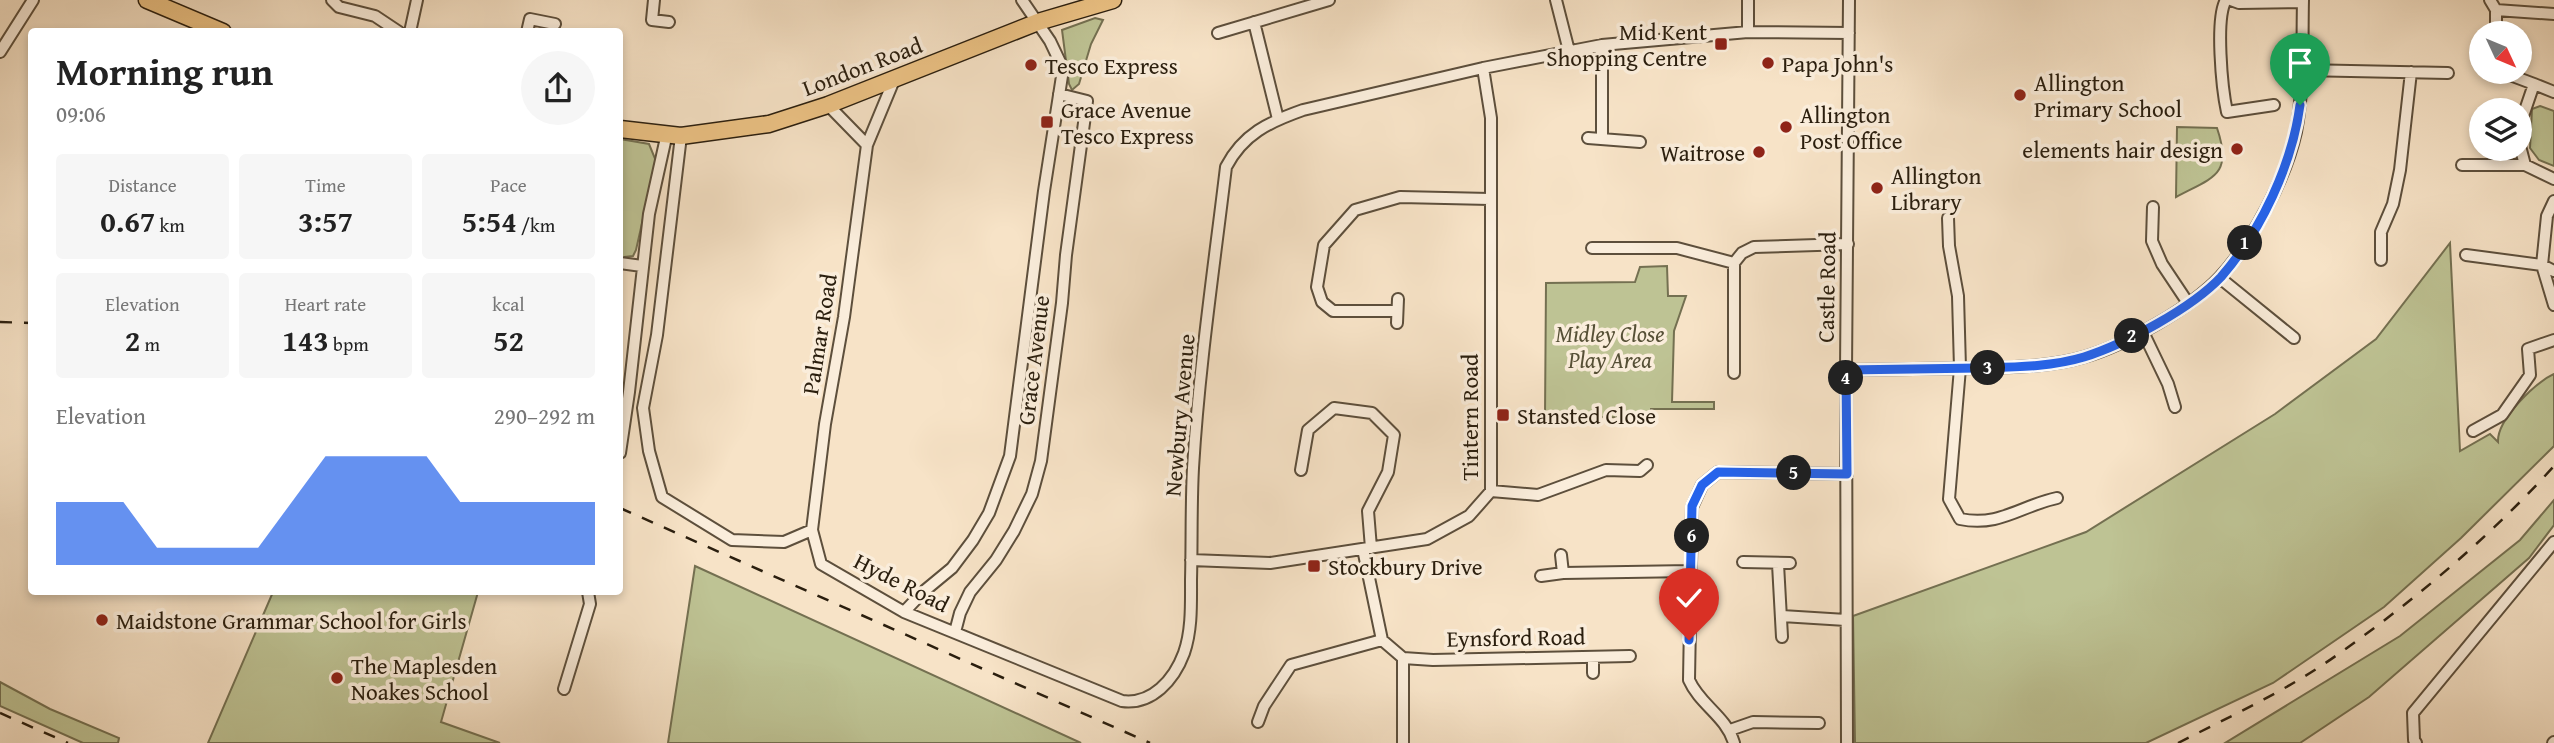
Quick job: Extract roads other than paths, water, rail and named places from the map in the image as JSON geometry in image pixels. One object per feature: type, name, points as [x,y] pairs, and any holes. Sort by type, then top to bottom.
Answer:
[{"type":"main road","points":[[147,0],[214,28]]},
{"type":"main road","name":"London Road","points":[[623,128],[674,135],[769,124],[894,80],[1038,22],[1113,0]]},
{"type":"street","points":[[0,51],[33,0]]},
{"type":"street","points":[[332,0],[339,7],[374,16],[393,28]]},
{"type":"street","points":[[411,28],[417,0]]},
{"type":"street","points":[[654,0],[652,20],[669,22]]},
{"type":"street","name":"Grace Avenue","points":[[904,612],[952,568],[973,540],[989,513],[1010,456],[1044,191],[1062,76],[1060,62],[1038,22],[1022,0]]},
{"type":"street","points":[[1218,33],[1329,0]]},
{"type":"street","points":[[1556,0],[1569,51]]},
{"type":"street","points":[[1748,0],[1748,32]]},
{"type":"street","name":"Castle Road","points":[[1847,743],[1849,0]]},
{"type":"street","points":[[1846,370],[2029,367],[2084,357],[2143,332],[2220,278],[2249,237],[2279,183],[2295,134],[2302,70],[2303,1],[2239,3],[2228,0],[2221,13],[2222,84],[2227,112],[2274,105]]},
{"type":"street","points":[[2493,5],[2554,15]]},
{"type":"street","points":[[528,28],[530,19],[555,24]]},
{"type":"street","points":[[1254,22],[1278,119]]},
{"type":"street","name":"Newbury Avenue","points":[[1122,701],[1147,699],[1160,690],[1178,667],[1189,636],[1193,471],[1198,395],[1226,167],[1247,138],[1278,119],[1303,110],[1483,68],[1602,45],[1748,32],[1849,33]]},
{"type":"street","points":[[1602,45],[1602,139]]},
{"type":"street","name":"Tintern Road","points":[[1191,560],[1270,563],[1427,539],[1469,516],[1491,491],[1490,118],[1483,68]]},
{"type":"street","points":[[2302,70],[2448,73]]},
{"type":"street","points":[[2381,260],[2381,232],[2393,204],[2400,170],[2411,72]]},
{"type":"street","name":"Palmar Road","points":[[812,530],[825,424],[844,317],[867,145],[894,80]]},
{"type":"street","points":[[2529,98],[2534,85],[2554,92]]},
{"type":"street","name":"Grace Avenue","points":[[955,632],[960,613],[971,592],[1014,531],[1032,494],[1041,461],[1087,101],[1059,94]]},
{"type":"street","points":[[828,105],[867,145]]},
{"type":"street","points":[[624,391],[649,214],[674,135]]},
{"type":"street","points":[[674,135],[657,335],[643,408],[649,451],[662,497],[732,541],[784,541],[812,530]]},
{"type":"street","points":[[1588,138],[1640,142]]},
{"type":"street","points":[[2524,161],[2525,165]]},
{"type":"street","points":[[2462,165],[2525,165],[2554,179]]},
{"type":"street","points":[[1398,299],[1397,317],[1333,311],[1322,302],[1317,287],[1324,245],[1355,210],[1400,197],[1490,199]]},
{"type":"street","points":[[2554,201],[2547,216],[2542,265],[2554,305]]},
{"type":"street","points":[[2152,207],[2152,241],[2162,264],[2188,303]]},
{"type":"street","points":[[1948,218],[1958,296],[1960,369],[1949,499],[1960,519],[1976,522],[1995,521],[2040,501],[2057,498]]},
{"type":"street","points":[[1734,373],[1734,263],[1742,253],[1754,247],[1848,244]]},
{"type":"street","points":[[1592,248],[1677,248],[1734,263]]},
{"type":"street","points":[[2466,255],[2542,265],[2554,271]]},
{"type":"street","points":[[623,263],[642,266]]},
{"type":"street","points":[[2220,278],[2294,338]]},
{"type":"street","points":[[2143,332],[2168,384],[2175,407]]},
{"type":"street","points":[[2473,431],[2502,415],[2530,375],[2528,349],[2554,340]]},
{"type":"street","points":[[1301,470],[1308,430],[1334,408],[1372,413],[1394,435],[1388,472],[1368,511],[1367,549],[1382,640],[1403,658],[1403,743]]},
{"type":"street","points":[[1491,491],[1538,495],[1606,470],[1640,471],[1647,465]]},
{"type":"street","points":[[1734,743],[1722,718],[1694,691],[1689,680],[1694,639],[1692,506],[1702,485],[1718,472],[1847,474]]},
{"type":"street","name":"Hyde Road","points":[[812,530],[821,564],[904,612],[1122,701]]},
{"type":"street","points":[[2416,743],[2413,713],[2554,542]]},
{"type":"street","points":[[1561,555],[1563,573]]},
{"type":"street","points":[[1743,562],[1790,563]]},
{"type":"street","points":[[1777,564],[1782,637]]},
{"type":"street","points":[[1541,576],[1563,573],[1691,571]]},
{"type":"street","points":[[564,689],[590,604],[588,595]]},
{"type":"street","points":[[1782,616],[1846,620]]},
{"type":"street","points":[[1258,722],[1264,706],[1291,665],[1382,640]]},
{"type":"street","name":"Eynsford Road","points":[[1403,658],[1433,660],[1630,656]]},
{"type":"street","points":[[1593,657],[1593,673]]},
{"type":"street","points":[[1264,706],[1275,713]]},
{"type":"street","points":[[1730,730],[1753,722],[1819,723]]},
{"type":"railway","points":[[0,322],[28,323]]},
{"type":"railway","points":[[2178,743],[2299,680],[2366,634],[2423,590],[2478,542],[2554,466]]},
{"type":"railway","points":[[623,509],[1150,743]]},
{"type":"railway","points":[[0,713],[68,743]]},
{"type":"place","name":"Mid Kent Shopping Centre","points":[[1721,44]]},
{"type":"place","name":"Papa John's","points":[[1768,63]]},
{"type":"place","name":"Tesco Express","points":[[1031,65]]},
{"type":"place","name":"Allington Primary School","points":[[2020,95]]},
{"type":"place","name":"Grace Avenue Tesco Express","points":[[1047,122]]},
{"type":"place","name":"Allington Post Office","points":[[1786,127]]},
{"type":"place","name":"elements hair design","points":[[2237,149]]},
{"type":"place","name":"Waitrose","points":[[1759,152]]},
{"type":"place","name":"Allington Library","points":[[1877,188]]},
{"type":"place","name":"Stansted Close","points":[[1503,415]]},
{"type":"place","name":"Stockbury Drive","points":[[1314,566]]},
{"type":"place","name":"Maidstone Grammar School for Girls","points":[[102,620]]},
{"type":"place","name":"The Maplesden Noakes School","points":[[337,678]]},
{"type":"park label","name":"Midley Close Play Area","points":[[1610,346]]}]
